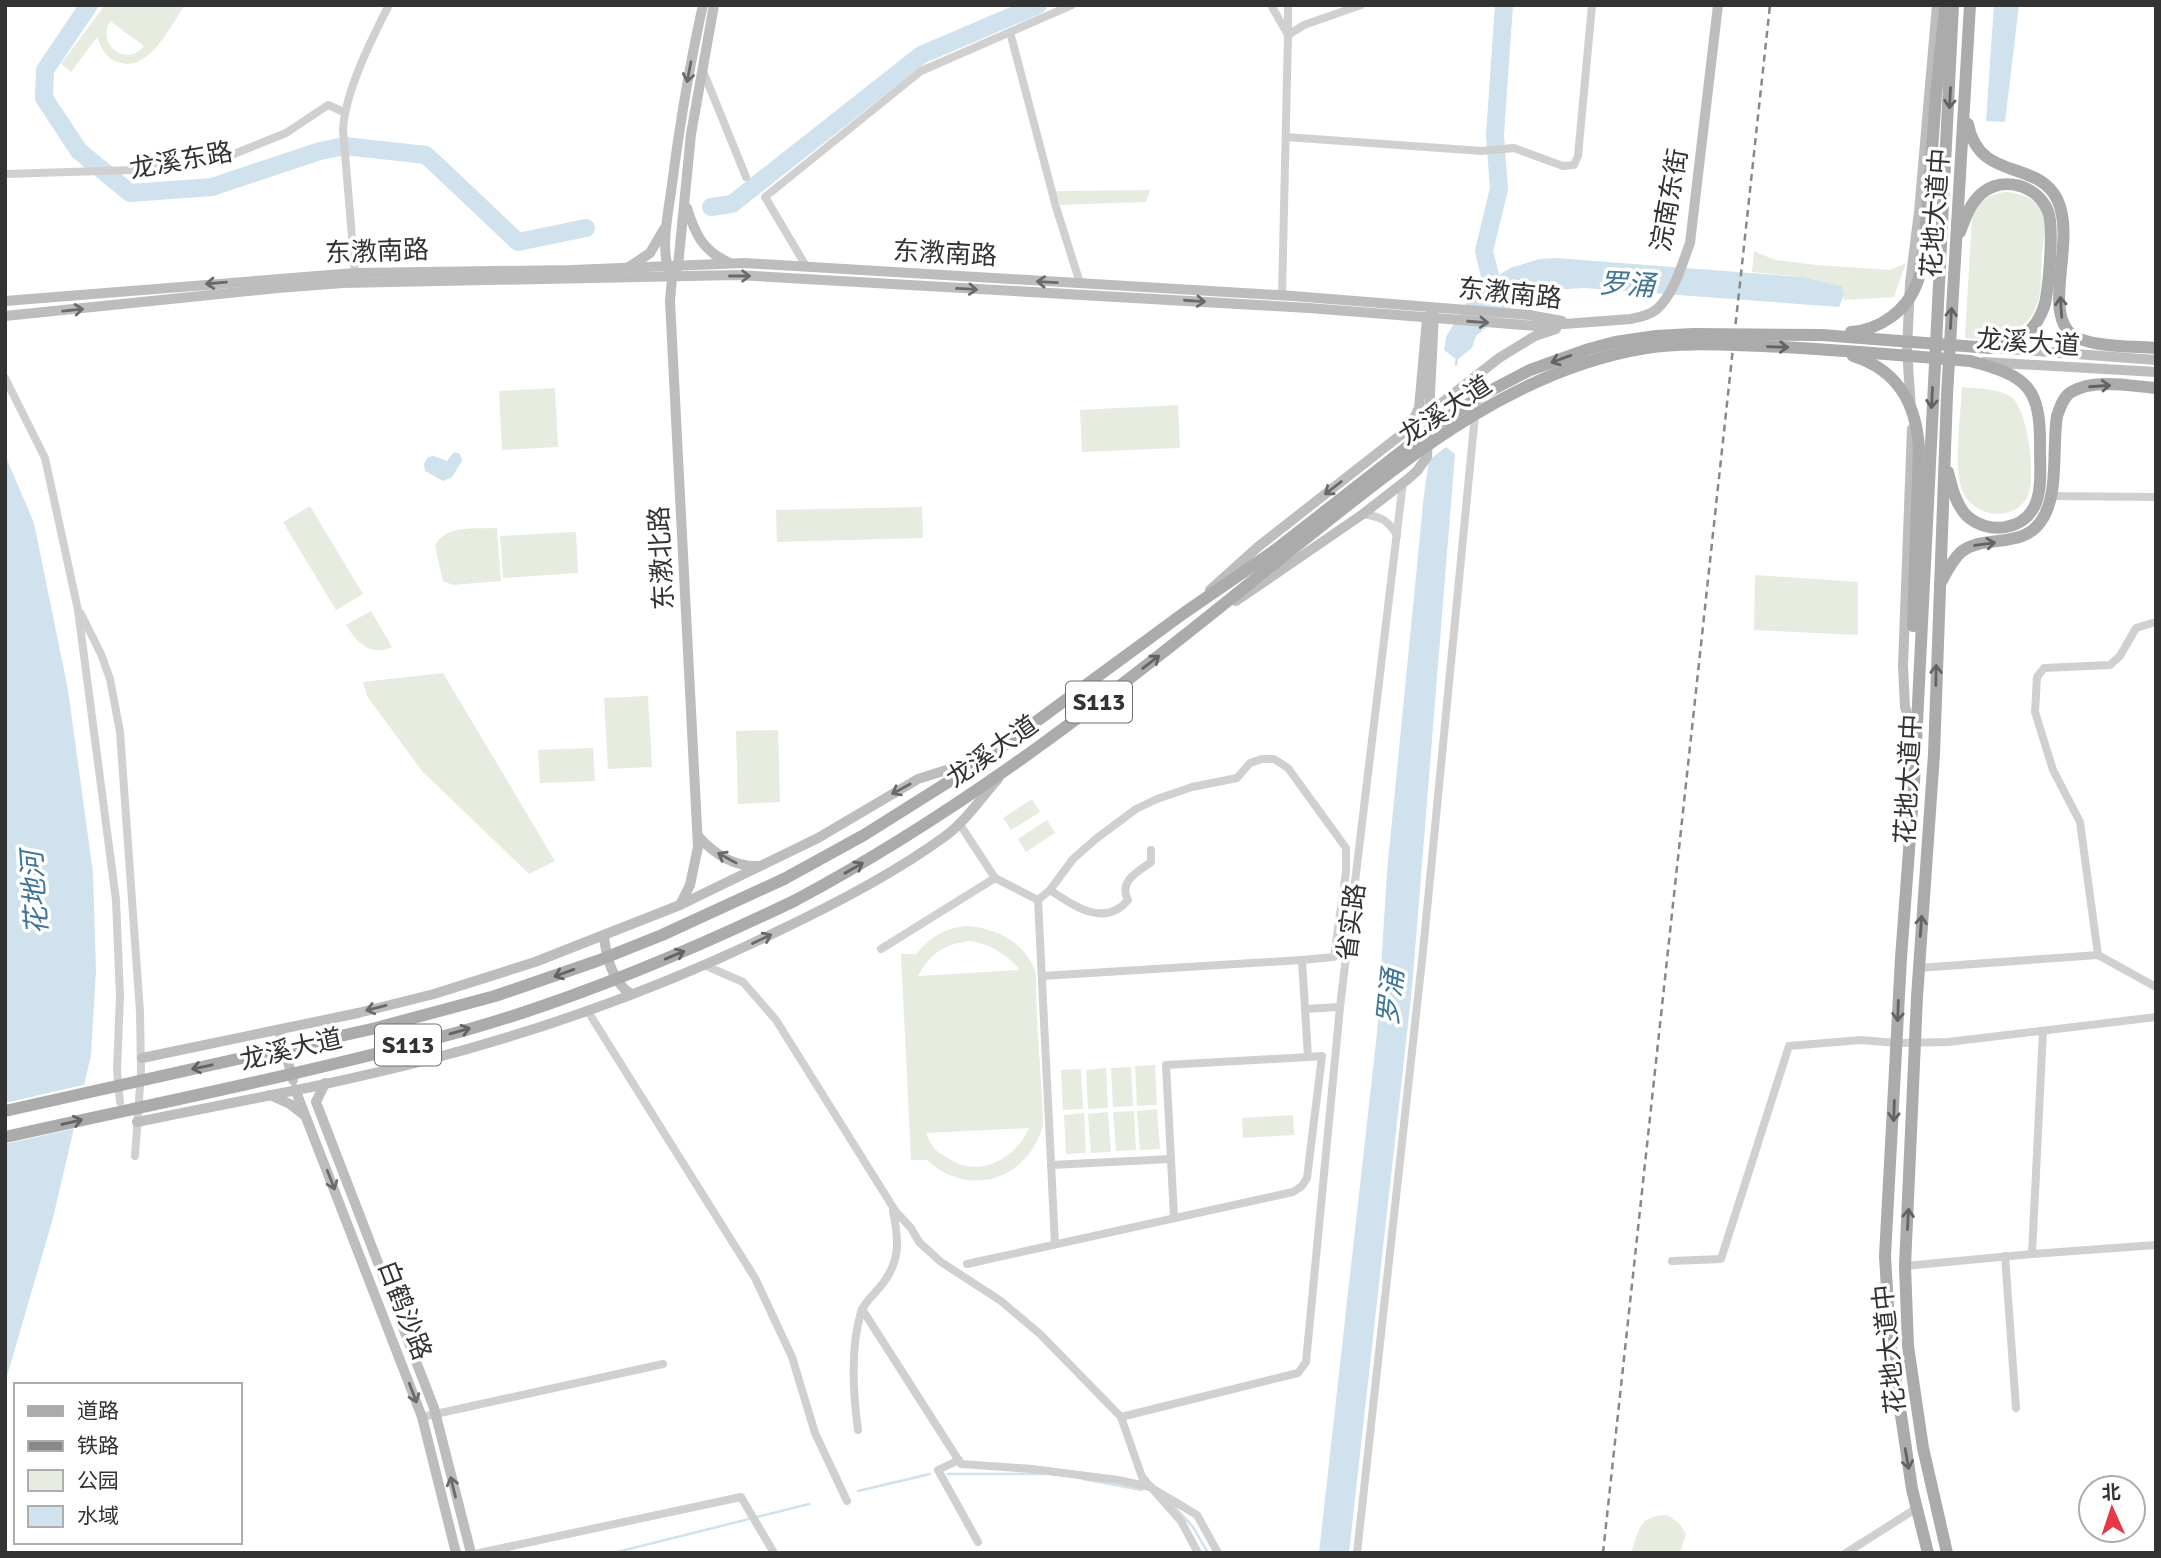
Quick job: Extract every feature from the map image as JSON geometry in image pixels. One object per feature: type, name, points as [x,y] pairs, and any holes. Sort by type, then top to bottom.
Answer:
[{"type":"main road","points":[[1822,342],[1872,328],[1900,310],[1918,283],[1946,5]]},
{"type":"main road","name":"花地大道中","points":[[1928,1553],[1906,1451],[1890,1341],[1885,1256],[1901,958],[1914,783],[1953,5]]},
{"type":"main road","name":"花地大道中","points":[[1947,1553],[1930,1486],[1913,1379],[1906,1324],[1905,1266],[1918,968],[1934,754],[1938,587],[1970,5]]},
{"type":"main road","points":[[1965,107],[1970,133],[1980,153],[1993,163],[2047,186],[2062,210],[2064,236],[2059,307],[2068,331],[2081,340],[2156,348]]},
{"type":"main road","points":[[1955,248],[1963,223],[1975,201],[1990,187],[2009,184],[2026,188],[2039,197],[2049,213],[2046,300],[2033,328],[2012,342],[1990,348]]},
{"type":"main road","name":"龙溪大道","points":[[5,1137],[460,1031],[557,1001],[656,963],[794,901],[886,849],[999,777],[1198,625],[1278,554],[1434,426],[1486,393],[1530,370],[1615,342],[1693,334],[1990,348]]},
{"type":"main road","points":[[1822,342],[1877,366],[1897,383],[1915,418],[1919,448],[1913,632],[1914,783]]},
{"type":"main road","name":"龙溪大道","points":[[1822,342],[1970,361]]},
{"type":"main road","points":[[1945,459],[1959,506],[1967,516],[1988,528],[2010,526],[2028,515],[2035,505],[2039,482],[2040,439],[2037,402],[2030,390],[2014,376],[1970,361]]},
{"type":"main road","points":[[1938,587],[1961,552],[1972,546],[2012,540],[2035,527],[2043,518],[2050,496],[2057,416],[2070,393],[2088,386],[2106,384],[2156,388]]},
{"type":"main road","name":"龙溪大道","points":[[5,1111],[376,1028],[484,999],[573,970],[662,935],[785,879],[890,819],[988,757],[1184,613],[1278,554]]},
{"type":"street","points":[[355,273],[343,130],[344,112],[389,5]]},
{"type":"street","name":"东漖北路","points":[[673,266],[668,220],[684,102],[703,5]]},
{"type":"street","name":"东漖北路","points":[[680,905],[696,864],[698,836],[670,301],[673,266],[685,201],[691,134],[714,5]]},
{"type":"street","points":[[806,266],[765,197],[922,71],[1072,5]]},
{"type":"street","points":[[1270,5],[1288,35]]},
{"type":"street","points":[[1282,296],[1288,5]]},
{"type":"street","points":[[1288,35],[1304,25],[1361,5]]},
{"type":"street","points":[[1286,137],[1482,151],[1514,148],[1563,166],[1574,165],[1578,156],[1592,5]]},
{"type":"street","name":"浣南东街","points":[[1572,323],[1616,321],[1646,315],[1657,309],[1684,258],[1693,227],[1718,5]]},
{"type":"street","points":[[1914,736],[1905,707],[1903,666],[1912,433],[1907,349],[1910,283],[1937,5]]},
{"type":"street","points":[[1010,32],[1056,207],[1080,283]]},
{"type":"street","points":[[702,68],[747,177]]},
{"type":"street","name":"龙溪东路","points":[[5,174],[133,170],[229,156],[286,133],[328,105],[344,112]]},
{"type":"street","points":[[685,201],[702,243],[716,257],[731,263]]},
{"type":"street","points":[[627,268],[650,253],[668,220]]},
{"type":"street","name":"东漖南路","points":[[5,301],[355,273],[627,268],[731,263],[1282,296],[1432,315],[1449,320],[1507,325],[1537,327],[1572,323]]},
{"type":"street","name":"东漖南路","points":[[5,316],[343,283],[736,275],[1432,315],[1458,310],[1513,314],[1572,323]]},
{"type":"street","points":[[1198,625],[1363,514],[1417,471],[1427,457],[1432,315]]},
{"type":"street","points":[[1409,427],[1419,408],[1432,315]]},
{"type":"street","points":[[1184,613],[1259,545],[1479,373],[1535,336],[1572,323]]},
{"type":"street","name":"龙溪大道","points":[[1990,348],[2140,365],[2156,372]]},
{"type":"street","name":"龙溪大道","points":[[1970,361],[2140,365],[2156,360]]},
{"type":"street","points":[[1357,1553],[1423,951],[1479,373]]},
{"type":"street","points":[[5,378],[45,458],[78,610],[117,914],[120,996],[117,1070],[120,1102]]},
{"type":"street","points":[[1406,481],[1415,465],[1417,450],[1415,436],[1409,427]]},
{"type":"street","name":"省实路","points":[[1121,1417],[1298,1373],[1306,1362],[1340,1007],[1406,481]]},
{"type":"street","points":[[2050,496],[2156,497]]},
{"type":"street","points":[[1363,514],[1381,517],[1397,536]]},
{"type":"street","points":[[78,610],[101,654],[110,679],[120,732],[142,1058],[135,1156]]},
{"type":"street","points":[[2098,956],[2080,822],[2053,770],[2035,712],[2037,677],[2044,668],[2110,665],[2120,656],[2136,628],[2156,622]]},
{"type":"street","points":[[142,1058],[279,1030],[446,991],[535,962],[680,905],[818,838],[918,779],[988,757]]},
{"type":"street","points":[[1038,900],[1050,890],[1073,859],[1136,809],[1192,787],[1237,778],[1250,762],[1275,759],[1288,768],[1346,848],[1346,872],[1334,957],[1042,976]]},
{"type":"street","points":[[137,1122],[325,1083],[463,1050],[587,1010],[704,965],[806,918],[934,844],[959,823],[999,777]]},
{"type":"street","points":[[959,823],[995,878],[1038,900]]},
{"type":"street","points":[[698,836],[726,859],[748,866],[761,866]]},
{"type":"street","points":[[1050,890],[1083,911],[1095,914],[1112,913],[1128,900],[1125,887],[1129,878],[1151,862],[1150,850]]},
{"type":"street","points":[[881,949],[995,878]]},
{"type":"street","points":[[1038,900],[1055,1244]]},
{"type":"street","points":[[604,936],[613,972],[622,988],[631,994]]},
{"type":"street","points":[[1918,968],[2098,956],[2156,987]]},
{"type":"street","points":[[1302,960],[1308,1057]]},
{"type":"street","points":[[704,965],[743,982],[776,1020],[892,1204],[919,1242],[941,1262],[1001,1301],[1040,1334],[1121,1417],[1142,1477],[1181,1521],[1198,1553]]},
{"type":"street","points":[[1305,1009],[1340,1007]]},
{"type":"street","points":[[587,1010],[755,1278],[792,1357],[815,1433],[848,1501]]},
{"type":"street","points":[[1672,1261],[1720,1259],[1789,1046],[1861,1040],[1915,1044],[2156,1017]]},
{"type":"street","name":"白鹤沙路","points":[[279,1030],[295,1089],[422,1417],[456,1553]]},
{"type":"street","points":[[2032,1254],[2043,1031]]},
{"type":"street","points":[[967,1264],[1293,1192],[1302,1186],[1307,1178],[1322,1056],[1166,1065],[1174,1217]]},
{"type":"street","points":[[324,1125],[316,1102],[325,1083]]},
{"type":"street","points":[[295,1089],[324,1125]]},
{"type":"street","points":[[268,1095],[290,1104],[306,1117]]},
{"type":"street","name":"白鹤沙路","points":[[324,1125],[397,1309],[435,1414],[471,1553]]},
{"type":"street","points":[[1051,1165],[1171,1159]]},
{"type":"street","points":[[858,1430],[855,1411],[854,1343],[862,1309],[883,1283],[898,1254],[892,1204]]},
{"type":"street","points":[[1905,1266],[2156,1245]]},
{"type":"street","points":[[2005,1256],[2016,1408]]},
{"type":"street","points":[[862,1309],[961,1464],[1032,1469],[1150,1487],[1198,1515],[1218,1553]]},
{"type":"street","points":[[422,1417],[663,1364]]},
{"type":"street","points":[[958,1460],[938,1470],[940,1478],[978,1542]]},
{"type":"street","points":[[479,1553],[741,1497],[774,1553]]},
{"type":"street","points":[[1846,1553],[1917,1508]]},
{"type":"green space","points":[[105,5],[185,5],[157,46],[139,61],[128,64],[113,60],[104,52],[97,37],[71,72],[61,64]],"holes":[[[110,21],[144,46],[130,55],[115,51],[107,38]]]},
{"type":"green space","points":[[1150,190],[1146,202],[1060,205],[1056,191]]},
{"type":"green space","points":[[2005,192],[2031,199],[2039,206],[2044,216],[2039,298],[2035,310],[2021,327],[2000,336],[1965,338],[1972,217],[1985,200]]},
{"type":"green space","points":[[1754,251],[1775,260],[1817,265],[1890,270],[1906,263],[1894,297],[1844,300],[1842,286],[1802,277],[1752,272]]},
{"type":"green space","points":[[1962,387],[2005,393],[2016,403],[2022,414],[2031,461],[2030,489],[2027,498],[2011,511],[1992,514],[1983,511],[1967,499],[1962,490],[1958,454]]},
{"type":"green space","points":[[555,388],[558,447],[502,450],[499,391]]},
{"type":"green space","points":[[1178,405],[1180,448],[1082,452],[1080,410]]},
{"type":"green space","points":[[310,506],[363,594],[336,610],[283,522]]},
{"type":"green space","points":[[922,507],[923,538],[777,542],[776,510]]},
{"type":"green space","points":[[497,528],[501,581],[453,585],[443,581],[435,546],[440,539],[462,529]]},
{"type":"green space","points":[[576,532],[578,573],[503,578],[500,536]]},
{"type":"green space","points":[[1755,575],[1858,582],[1858,635],[1754,630]]},
{"type":"green space","points":[[371,611],[392,647],[384,650],[370,649],[359,642],[346,625]]},
{"type":"green space","points":[[443,673],[555,861],[529,874],[422,771],[367,696],[363,682]]},
{"type":"green space","points":[[648,696],[652,767],[608,769],[604,698]]},
{"type":"green space","points":[[778,730],[780,802],[738,804],[736,731]]},
{"type":"green space","points":[[593,748],[595,781],[540,783],[538,750]]},
{"type":"green space","points":[[1032,799],[1040,812],[1011,830],[1003,818]]},
{"type":"green space","points":[[1047,820],[1055,833],[1026,852],[1018,839]]},
{"type":"green space","points":[[965,926],[986,929],[1006,937],[1022,950],[1034,968],[1043,1107],[1042,1129],[1034,1147],[1022,1161],[1009,1172],[976,1181],[959,1179],[943,1172],[927,1160],[911,1160],[901,954],[916,954],[937,935]],"holes":[[[971,941],[998,951],[1020,970],[918,976],[928,961],[946,947]],[[1029,1128],[1015,1149],[1005,1157],[994,1163],[971,1167],[960,1164],[935,1149],[926,1133]]]},
{"type":"green space","points":[[1155,1065],[1157,1105],[1137,1106],[1135,1066]]},
{"type":"green space","points":[[1131,1067],[1133,1106],[1113,1107],[1111,1068]]},
{"type":"green space","points":[[1106,1068],[1108,1108],[1088,1109],[1086,1070]]},
{"type":"green space","points":[[1081,1069],[1083,1109],[1063,1110],[1061,1070]]},
{"type":"green space","points":[[1157,1109],[1160,1149],[1140,1150],[1137,1111]]},
{"type":"green space","points":[[1134,1111],[1136,1150],[1116,1151],[1113,1112]]},
{"type":"green space","points":[[1108,1112],[1111,1152],[1091,1153],[1088,1114]]},
{"type":"green space","points":[[1084,1113],[1086,1153],[1066,1154],[1064,1115]]},
{"type":"green space","points":[[1293,1115],[1294,1135],[1243,1138],[1242,1118]]},
{"type":"green space","points":[[1667,1515],[1679,1523],[1686,1534],[1680,1553],[1631,1553],[1645,1521]]},
{"type":"water","points":[[1994,5],[2019,5],[2005,122],[1986,121]]},
{"type":"water","points":[[1540,259],[1802,277],[1842,286],[1844,295],[1839,307],[1584,288],[1551,290],[1522,298],[1476,336],[1472,348],[1457,360],[1444,350],[1446,337],[1472,293],[1510,268]]},
{"type":"water","points":[[1446,447],[1455,454],[1412,988],[1349,1553],[1319,1553],[1377,1033],[1387,872],[1424,494],[1429,460]]},
{"type":"water","points":[[454,452],[460,454],[462,461],[452,477],[443,481],[425,471],[424,464],[428,457],[434,456],[447,461]]},
{"type":"water","name":"花地河","points":[[5,455],[34,523],[68,690],[93,873],[96,971],[91,1055],[53,1218],[5,1383]]},
{"type":"pier","points":[[87,1084],[77,1128],[5,1144],[5,1103]]},
{"type":"waterway","points":[[89,5],[45,70],[44,98],[79,151],[130,193],[212,187],[320,151],[345,146],[426,155],[518,242],[586,228]]},
{"type":"waterway","points":[[711,207],[732,204],[921,55],[1038,5]]},
{"type":"waterway","points":[[1495,296],[1484,251],[1499,189],[1495,135],[1504,5]]},
{"type":"waterway","name":"罗涌","points":[[1456,365],[1457,358]]},
{"type":"waterway","points":[[858,1491],[930,1474]]},
{"type":"waterway","points":[[948,1474],[1045,1474]]},
{"type":"waterway","points":[[1083,1479],[1142,1490]]},
{"type":"waterway","points":[[613,1553],[809,1504]]},
{"type":"waterway","points":[[1173,1505],[1193,1527],[1208,1553]]},
{"type":"railway","points":[[1603,1553],[1770,5]]}]
